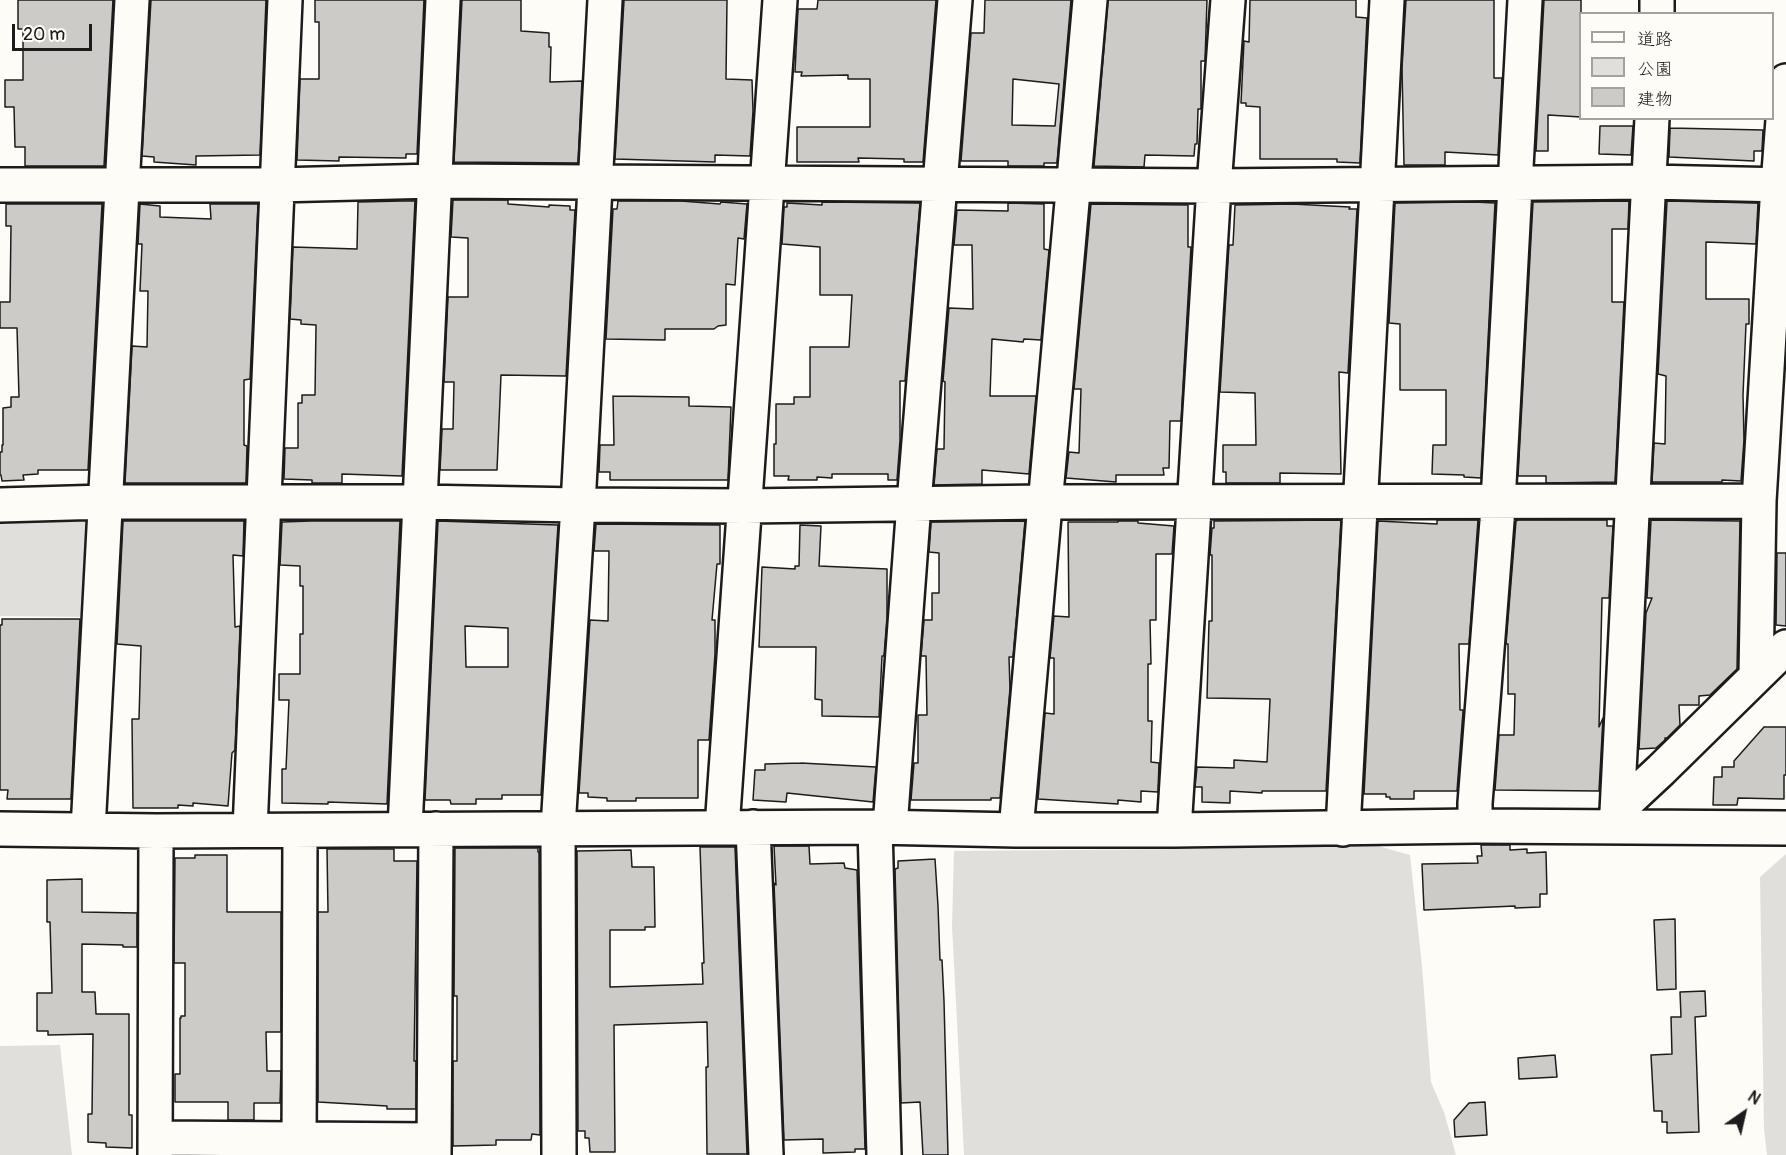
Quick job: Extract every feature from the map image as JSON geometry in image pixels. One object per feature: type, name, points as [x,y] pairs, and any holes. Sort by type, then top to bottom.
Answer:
[{"type":"street","points":[[88,830],[132,0]]},
{"type":"street","points":[[250,830],[262,502],[285,0]]},
{"type":"street","points":[[156,831],[155,1147],[433,1147],[420,829],[419,502],[443,0]]},
{"type":"street","points":[[559,1155],[558,828],[605,0]]},
{"type":"street","points":[[766,1155],[737,827],[745,506],[780,0]]},
{"type":"street","points":[[884,1155],[883,827],[914,503],[955,0]]},
{"type":"street","points":[[1016,830],[1089,0]]},
{"type":"street","points":[[1174,831],[1214,186],[1228,0]]},
{"type":"street","points":[[1343,829],[1387,0]]},
{"type":"street","points":[[1475,826],[1498,500],[1525,0]]},
{"type":"street","points":[[1756,676],[1759,501],[1782,185],[1786,81]]},
{"type":"street","points":[[1617,818],[1631,501],[1652,120]]},
{"type":"street","points":[[0,185],[277,185],[434,181],[1214,186],[1648,182],[1782,185]]},
{"type":"street","points":[[0,505],[105,502],[419,502],[745,506],[1195,501],[1759,501]]},
{"type":"street","points":[[1617,818],[1661,770],[1786,647]]},
{"type":"street","points":[[0,829],[300,831],[883,827],[1174,831],[1475,826],[1617,818],[1786,828]]},
{"type":"street","points":[[299,1147],[300,831]]},
{"type":"green space","points":[[0,516],[91,516],[90,617],[0,616]]},
{"type":"green space","points":[[1371,844],[1410,855],[1431,1082],[1444,1112],[1456,1155],[964,1155],[952,926],[954,851],[1194,849]]},
{"type":"green space","points":[[1786,854],[1786,1155],[1767,1155],[1764,1129],[1760,877]]},
{"type":"green space","points":[[60,1045],[72,1155],[0,1155],[0,1046]]},
{"type":"building","points":[[18,0],[113,0],[104,166],[25,166],[25,147],[15,147],[14,107],[5,107],[5,80],[23,80],[23,29],[18,29]]},
{"type":"building","points":[[151,0],[266,0],[260,155],[196,156],[196,165],[154,162],[154,157],[142,156]]},
{"type":"building","points":[[315,0],[424,0],[417,154],[406,154],[406,158],[339,157],[339,161],[297,160],[300,79],[319,79],[319,22],[315,22]]},
{"type":"building","points":[[462,0],[521,0],[521,31],[549,33],[550,82],[582,81],[578,163],[454,162]]},
{"type":"building","points":[[624,0],[727,0],[726,79],[752,80],[753,111],[750,156],[715,155],[715,162],[615,159]]},
{"type":"building","points":[[818,0],[936,0],[923,162],[904,162],[904,159],[858,158],[859,162],[797,162],[797,127],[870,127],[870,79],[848,79],[848,75],[801,76],[802,72],[795,72],[798,9],[817,9]]},
{"type":"building","points":[[985,0],[1071,0],[1057,163],[1044,163],[1044,166],[1008,166],[1008,161],[961,161],[971,33],[984,33]],"holes":[[[1013,79],[1059,84],[1055,126],[1012,125]]]},
{"type":"building","points":[[1108,0],[1207,0],[1205,61],[1201,61],[1201,109],[1198,109],[1197,144],[1195,144],[1194,156],[1145,155],[1144,167],[1094,166]]},
{"type":"building","points":[[1250,0],[1356,0],[1356,17],[1367,18],[1360,163],[1337,162],[1337,159],[1260,159],[1260,107],[1246,106],[1246,103],[1241,103],[1244,41],[1249,42]]},
{"type":"building","points":[[1406,0],[1494,0],[1494,78],[1502,78],[1498,155],[1445,152],[1445,165],[1404,165],[1402,68]]},
{"type":"building","points":[[1544,0],[1581,0],[1579,117],[1548,115],[1548,151],[1536,151]]},
{"type":"building","points":[[1600,126],[1633,126],[1631,155],[1599,154]]},
{"type":"building","points":[[1670,128],[1763,130],[1762,151],[1754,151],[1754,161],[1669,157]]},
{"type":"building","points":[[453,200],[508,200],[508,204],[570,206],[570,210],[575,210],[566,376],[501,375],[497,470],[440,470],[442,429],[453,429],[454,382],[444,382],[448,297],[468,297],[468,238],[451,237]]},
{"type":"building","points":[[415,201],[402,476],[342,474],[342,483],[312,483],[312,480],[284,479],[285,448],[298,448],[298,403],[302,403],[302,395],[315,395],[316,325],[301,324],[301,320],[290,319],[293,247],[357,249],[358,202]]},
{"type":"building","points":[[618,201],[747,204],[744,239],[738,238],[735,285],[726,284],[726,325],[714,329],[665,329],[665,340],[606,339],[613,209],[617,209]]},
{"type":"building","points":[[1629,201],[1628,229],[1612,229],[1612,302],[1624,302],[1615,482],[1546,483],[1546,476],[1518,476],[1533,202]]},
{"type":"building","points":[[1667,201],[1758,203],[1756,244],[1706,242],[1706,299],[1749,299],[1749,324],[1746,324],[1741,481],[1652,482],[1654,443],[1665,444],[1666,376],[1658,374]]},
{"type":"building","points":[[822,202],[920,203],[905,381],[900,381],[897,480],[888,480],[888,474],[832,474],[832,478],[817,477],[817,480],[788,480],[789,476],[774,476],[776,404],[794,404],[794,397],[810,397],[810,347],[849,347],[852,295],[820,295],[820,247],[782,244],[784,207],[787,207],[787,203],[822,205]]},
{"type":"building","points":[[1008,203],[1044,204],[1044,249],[1049,250],[1041,340],[1024,339],[1023,342],[992,339],[990,396],[1036,396],[1029,474],[982,470],[982,484],[934,485],[937,449],[944,449],[945,382],[943,381],[949,308],[973,309],[972,245],[954,245],[957,210],[1008,211]]},
{"type":"building","points":[[1395,203],[1495,203],[1481,478],[1432,474],[1433,445],[1446,445],[1446,390],[1400,390],[1400,324],[1389,323]]},
{"type":"building","points":[[6,204],[102,204],[88,470],[38,470],[38,474],[23,475],[24,480],[2,481],[0,475],[3,408],[11,407],[11,397],[19,397],[17,328],[0,328],[0,302],[10,302],[11,226],[6,226]]},
{"type":"building","points":[[140,204],[160,206],[160,217],[211,219],[210,204],[258,204],[250,379],[244,380],[246,483],[125,483],[132,346],[147,347],[148,291],[140,291],[142,244],[138,244]]},
{"type":"building","points":[[1091,204],[1188,205],[1188,247],[1191,247],[1181,421],[1170,421],[1169,468],[1163,468],[1164,475],[1116,475],[1116,482],[1066,478],[1069,452],[1079,453],[1081,389],[1074,389]]},
{"type":"building","points":[[1292,204],[1357,209],[1348,373],[1339,372],[1341,474],[1280,473],[1280,483],[1226,483],[1226,472],[1223,472],[1223,445],[1256,445],[1255,393],[1220,392],[1229,245],[1233,245],[1235,205]]},
{"type":"building","points":[[613,396],[689,397],[689,406],[731,407],[728,480],[610,480],[610,472],[599,472],[600,445],[614,445]]},
{"type":"building","points":[[1341,520],[1326,791],[1262,791],[1262,793],[1230,791],[1230,803],[1202,802],[1202,787],[1195,787],[1197,767],[1234,768],[1234,760],[1267,762],[1270,700],[1207,698],[1209,621],[1212,621],[1212,555],[1210,555],[1214,521]]},
{"type":"building","points":[[1437,520],[1478,520],[1469,644],[1459,644],[1460,710],[1463,712],[1457,791],[1414,791],[1414,799],[1390,799],[1386,797],[1386,794],[1364,794],[1378,521],[1437,524]]},
{"type":"building","points":[[1607,520],[1607,526],[1613,526],[1609,598],[1602,598],[1599,727],[1603,718],[1599,791],[1495,790],[1499,735],[1514,735],[1515,694],[1508,694],[1508,644],[1506,644],[1516,521]]},
{"type":"building","points":[[1651,520],[1740,521],[1737,669],[1710,695],[1699,696],[1699,705],[1679,705],[1680,725],[1656,748],[1639,749],[1646,613],[1652,598],[1647,598]]},
{"type":"building","points":[[123,521],[244,521],[243,556],[233,555],[235,627],[240,626],[240,630],[235,750],[232,753],[228,806],[193,803],[193,806],[178,805],[178,808],[133,808],[132,719],[139,719],[141,646],[117,644]]},
{"type":"building","points":[[400,521],[387,804],[282,803],[282,769],[286,769],[289,700],[279,700],[279,674],[300,674],[303,586],[300,586],[300,566],[280,565],[282,522]]},
{"type":"building","points":[[438,521],[558,525],[541,795],[502,795],[502,799],[476,799],[476,804],[451,804],[450,800],[425,800]],"holes":[[[465,626],[508,628],[508,667],[466,667]]]},
{"type":"building","points":[[1025,521],[1013,657],[1009,657],[1010,689],[1000,798],[911,800],[914,763],[918,763],[918,715],[927,715],[926,656],[921,656],[924,620],[932,620],[932,593],[939,593],[939,553],[929,552],[931,522]]},
{"type":"building","points":[[1118,521],[1174,526],[1172,554],[1156,554],[1156,620],[1150,620],[1151,664],[1148,664],[1148,721],[1152,721],[1151,762],[1159,763],[1158,792],[1141,791],[1141,802],[1118,800],[1118,804],[1038,799],[1045,713],[1054,714],[1054,658],[1050,658],[1054,616],[1069,617],[1068,522]]},
{"type":"building","points":[[596,524],[720,525],[720,564],[717,564],[712,620],[715,620],[715,654],[709,740],[698,740],[698,798],[636,798],[636,801],[607,801],[607,798],[588,797],[588,793],[579,793],[590,620],[608,621],[609,551],[594,551]]},
{"type":"building","points":[[800,525],[821,526],[819,566],[887,569],[887,617],[884,656],[882,656],[879,717],[822,716],[822,700],[815,699],[816,647],[759,647],[762,567],[795,569],[795,566],[799,566]]},
{"type":"building","points":[[1777,553],[1786,553],[1786,626],[1776,625]]},
{"type":"building","points":[[2,619],[80,619],[71,799],[7,799],[8,790],[0,790],[0,625],[2,625]]},
{"type":"building","points":[[1764,727],[1786,727],[1784,799],[1738,798],[1737,805],[1713,805],[1714,777],[1722,777],[1722,767],[1734,767],[1734,761]]},
{"type":"building","points":[[801,763],[876,767],[873,802],[787,793],[786,802],[753,800],[755,770],[765,770],[765,764]]},
{"type":"building","points":[[1481,845],[1510,845],[1510,850],[1527,849],[1527,853],[1546,852],[1547,894],[1540,894],[1540,907],[1424,910],[1422,864],[1478,863],[1477,856],[1482,856]]},
{"type":"building","points":[[774,846],[809,846],[810,864],[844,863],[845,868],[857,870],[865,1149],[855,1149],[855,1152],[823,1153],[823,1139],[784,1140]]},
{"type":"building","points":[[700,847],[735,847],[747,1154],[707,1154],[707,1022],[614,1025],[615,1152],[590,1152],[589,1138],[585,1138],[585,1131],[578,1131],[577,851],[631,850],[632,867],[654,867],[655,927],[645,927],[645,930],[610,930],[610,987],[703,984]]},
{"type":"building","points":[[455,848],[538,848],[540,1135],[532,1134],[531,1140],[496,1140],[496,1145],[453,1146],[453,1061],[457,1061],[457,996],[454,996]]},
{"type":"building","points":[[327,849],[394,849],[394,861],[417,861],[414,1061],[416,1061],[416,1109],[387,1109],[387,1106],[318,1102],[318,912],[328,912]]},
{"type":"building","points":[[195,855],[227,855],[227,912],[281,912],[281,1032],[266,1032],[267,1071],[281,1071],[280,1103],[254,1103],[254,1120],[228,1120],[228,1102],[175,1102],[175,1074],[180,1074],[180,1018],[185,1016],[185,963],[174,963],[175,858],[195,858]]},
{"type":"building","points":[[935,859],[944,1001],[948,1155],[923,1155],[920,1102],[901,1103],[895,869],[898,868],[898,861]]},
{"type":"building","points":[[82,879],[82,912],[137,913],[137,947],[82,944],[82,992],[95,992],[96,1014],[129,1014],[129,1115],[132,1115],[132,1148],[106,1147],[106,1143],[88,1142],[88,1114],[92,1114],[93,1034],[48,1035],[48,1031],[37,1031],[37,993],[52,993],[50,922],[47,922],[47,880]]},
{"type":"building","points":[[1675,919],[1676,989],[1657,990],[1654,920]]},
{"type":"building","points":[[1705,991],[1706,1016],[1695,1017],[1699,1132],[1667,1133],[1667,1122],[1662,1122],[1662,1111],[1654,1111],[1651,1055],[1672,1054],[1671,1017],[1681,1017],[1680,992]]},
{"type":"building","points":[[1555,1055],[1557,1077],[1519,1079],[1518,1058]]},
{"type":"building","points":[[1485,1102],[1487,1135],[1455,1137],[1454,1120],[1469,1103]]}]
